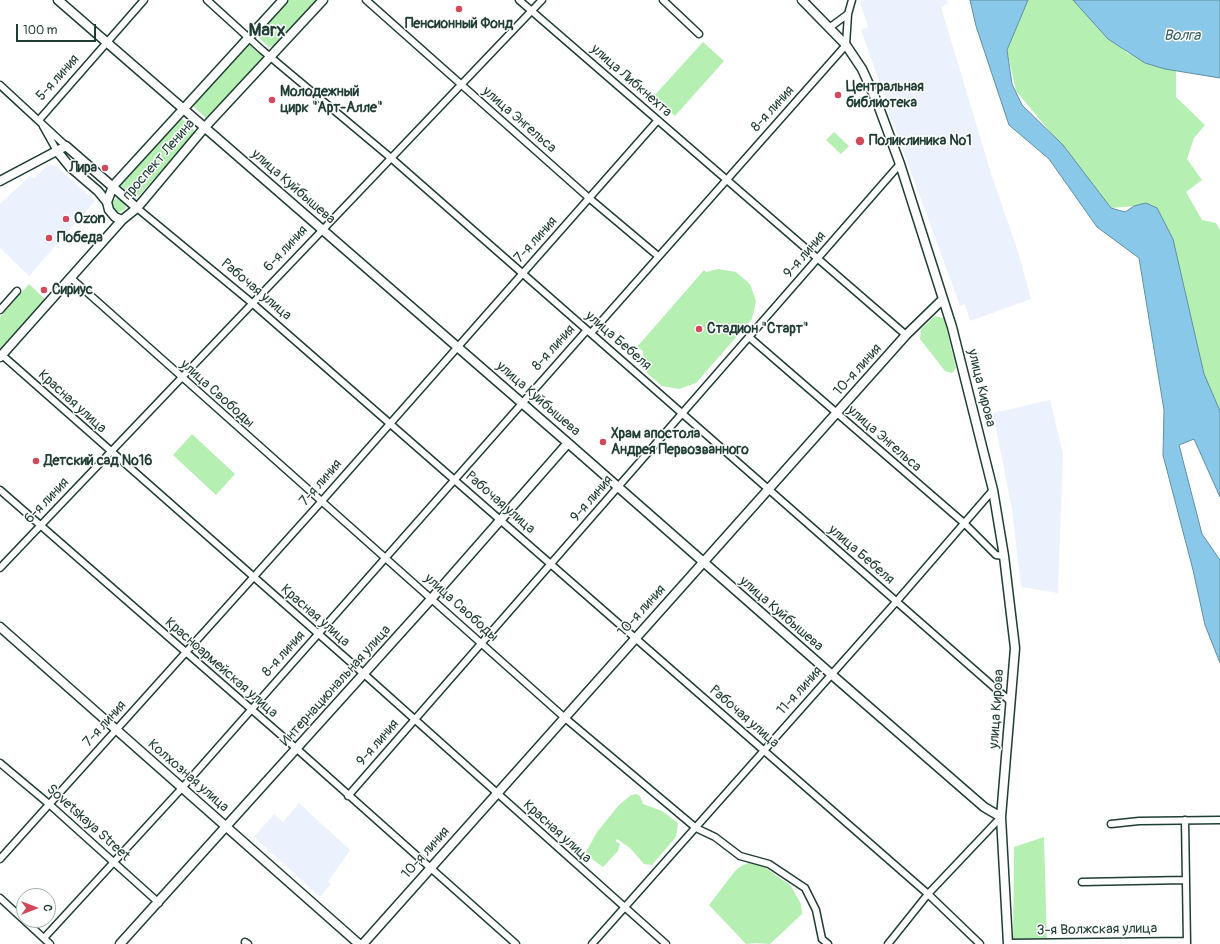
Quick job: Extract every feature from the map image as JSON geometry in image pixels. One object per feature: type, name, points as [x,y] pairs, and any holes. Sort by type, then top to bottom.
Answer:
[{"type":"street","name":"улица Куйбышева","points":[[58,0],[458,346],[703,563],[984,807],[1001,817]]},
{"type":"street","name":"5-я линия","points":[[39,120],[144,0]]},
{"type":"street","name":"улица Бебеля","points":[[207,0],[271,57],[391,158],[1011,702]]},
{"type":"street","name":"проспект Ленина","points":[[113,186],[283,0]]},
{"type":"street","name":"проспект Ленина","points":[[1,356],[122,220],[137,208],[205,128],[323,0]]},
{"type":"street","name":"улица Энгельса","points":[[366,0],[460,85],[589,198],[658,256]]},
{"type":"street","name":"улица Либкнехта","points":[[520,0],[820,260]]},
{"type":"street","name":"6-я линия","points":[[0,568],[39,526],[112,453],[322,229],[542,0]]},
{"type":"street","points":[[663,0],[699,34]]},
{"type":"street","name":"улица Кирова","points":[[802,0],[846,45],[862,69],[877,102],[900,164],[943,299],[964,370],[992,490],[1004,556],[1014,648],[1001,817],[1008,944]]},
{"type":"street","points":[[846,45],[848,14],[852,0]]},
{"type":"street","points":[[829,28],[848,14]]},
{"type":"street","name":"8-я линия","points":[[44,938],[182,788],[522,402],[658,256],[846,45]]},
{"type":"street","name":"Рабочая улица","points":[[0,85],[66,146],[137,208],[252,303],[634,639],[928,894],[980,944]]},
{"type":"street","points":[[39,120],[57,151],[70,167],[98,191],[107,202],[109,210],[122,220]]},
{"type":"street","name":"7-я линия","points":[[0,859],[321,502],[658,120]]},
{"type":"street","points":[[0,181],[66,146]]},
{"type":"street","name":"9-я линия","points":[[348,796],[749,337],[820,260],[900,164]]},
{"type":"street","points":[[107,202],[113,186]]},
{"type":"street","points":[[820,260],[906,335]]},
{"type":"street","name":"улица Свободы","points":[[71,278],[181,378],[432,598],[565,718],[696,828],[715,837],[740,856],[769,864],[805,888],[816,910],[822,939],[828,944]]},
{"type":"street","points":[[0,310],[18,291]]},
{"type":"street","name":"10-я линия","points":[[363,944],[906,335],[943,299]]},
{"type":"street","name":"улица Энгельса","points":[[749,337],[964,524],[996,555],[1004,556]]},
{"type":"street","name":"Красная улица","points":[[1,356],[364,674],[625,909],[666,944]]},
{"type":"street","name":"Интернациональная улица","points":[[120,944],[159,903],[501,521],[568,443]]},
{"type":"street","name":"Красноармейская улица","points":[[0,490],[39,526],[296,749],[516,944]]},
{"type":"street","name":"11-я линия","points":[[592,944],[625,909],[896,602],[992,490]]},
{"type":"street","name":"Колхозная улица","points":[[0,627],[359,944]]},
{"type":"street","name":"Sovetskaya Street","points":[[0,763],[49,804],[159,903]]},
{"type":"street","points":[[888,944],[928,894],[1001,817]]},
{"type":"street","points":[[1185,820],[1187,942]]},
{"type":"street","points":[[1111,824],[1139,821],[1220,820]]},
{"type":"street","points":[[1082,882],[1185,880]]},
{"type":"street","points":[[0,898],[50,944]]},
{"type":"street","name":"3-я Волжская улица","points":[[1008,944],[1187,942]]},
{"type":"shaded area","points":[[865,0],[947,0],[948,3],[941,7],[991,173],[1020,258],[1031,299],[970,321],[965,304],[960,306],[892,120],[890,120],[887,101],[861,30],[868,27],[860,2]]},
{"type":"shaded area","points":[[48,165],[56,166],[95,201],[29,276],[0,248],[0,204],[30,176],[34,178]]},
{"type":"shaded area","points":[[1050,400],[1063,454],[1058,593],[1021,587],[1012,510],[993,413]]},
{"type":"shaded area","points":[[299,803],[350,850],[328,882],[331,884],[320,897],[254,837],[274,814],[283,822]]},
{"type":"green space","points":[[287,0],[316,0],[274,46],[269,47],[258,37],[258,32]]},
{"type":"green space","points":[[1028,0],[1073,0],[1127,53],[1176,71],[1176,97],[1205,125],[1194,138],[1187,159],[1202,180],[1186,192],[1202,220],[1216,223],[1220,230],[1220,412],[1204,374],[1183,282],[1134,206],[1111,208],[1072,158],[1016,91],[1007,50]]},
{"type":"green space","points":[[703,42],[724,61],[675,116],[654,96]]},
{"type":"green space","points":[[245,45],[250,45],[262,56],[262,61],[209,121],[192,105]]},
{"type":"green space","points":[[179,116],[196,132],[136,199],[119,184]]},
{"type":"green space","points":[[834,132],[849,146],[841,154],[826,140]]},
{"type":"green space","points":[[119,198],[124,200],[126,205],[124,210],[119,212],[114,210],[112,205],[114,200]]},
{"type":"green space","name":"Стадион \"Старт\"","points":[[718,269],[736,272],[750,284],[756,301],[752,319],[696,383],[679,389],[662,386],[648,374],[644,366],[643,351],[637,347],[704,270],[706,272]]},
{"type":"green space","points":[[29,284],[47,301],[0,353],[0,317]]},
{"type":"green space","points":[[935,316],[944,318],[956,368],[952,373],[945,371],[920,339],[921,329]]},
{"type":"green space","points":[[192,434],[235,474],[216,495],[173,455]]},
{"type":"green space","points":[[636,794],[640,796],[643,804],[662,811],[678,823],[676,837],[652,865],[644,864],[630,848],[617,839],[616,841],[620,844],[618,851],[603,867],[585,854],[597,832],[619,805],[631,795]]},
{"type":"green space","points":[[1044,837],[1047,944],[1013,944],[1014,847]]},
{"type":"green space","points":[[751,862],[763,866],[791,886],[801,904],[802,914],[770,944],[746,944],[709,905],[735,871],[741,866]]},
{"type":"water","points":[[970,0],[1028,0],[1007,50],[1012,84],[1022,105],[1063,145],[1111,208],[1125,212],[1134,206],[1146,203],[1157,208],[1173,239],[1204,374],[1220,411],[1220,497],[1194,439],[1179,445],[1202,534],[1220,560],[1220,663],[1205,625],[1193,570],[1163,455],[1164,410],[1139,258],[1097,227],[1049,159],[1009,125],[976,26]]},
{"type":"water","name":"Волга","points":[[1073,0],[1220,0],[1220,78],[1165,69],[1145,63],[1108,39]]},
{"type":"place","name":"Пенсионный Фонд","points":[[459,9]]},
{"type":"place","name":"Центральная библиотека","points":[[838,95]]},
{"type":"place","name":"Молодежный цирк \"Арт-Алле\"","points":[[272,100]]},
{"type":"place","name":"Поликлиника №1","points":[[860,141]]},
{"type":"place","name":"Лира","points":[[105,168]]},
{"type":"place","name":"Ozon","points":[[66,219]]},
{"type":"place","name":"Победа","points":[[49,238]]},
{"type":"place","name":"Сириус","points":[[44,290]]},
{"type":"place","name":"Стадион \"Старт\"","points":[[699,329]]},
{"type":"place","name":"Храм апостола Андрея Первозванного","points":[[603,442]]},
{"type":"place","name":"Детский сад №16","points":[[36,461]]},
{"type":"district","name":"Marx","points":[[267,31]]}]
